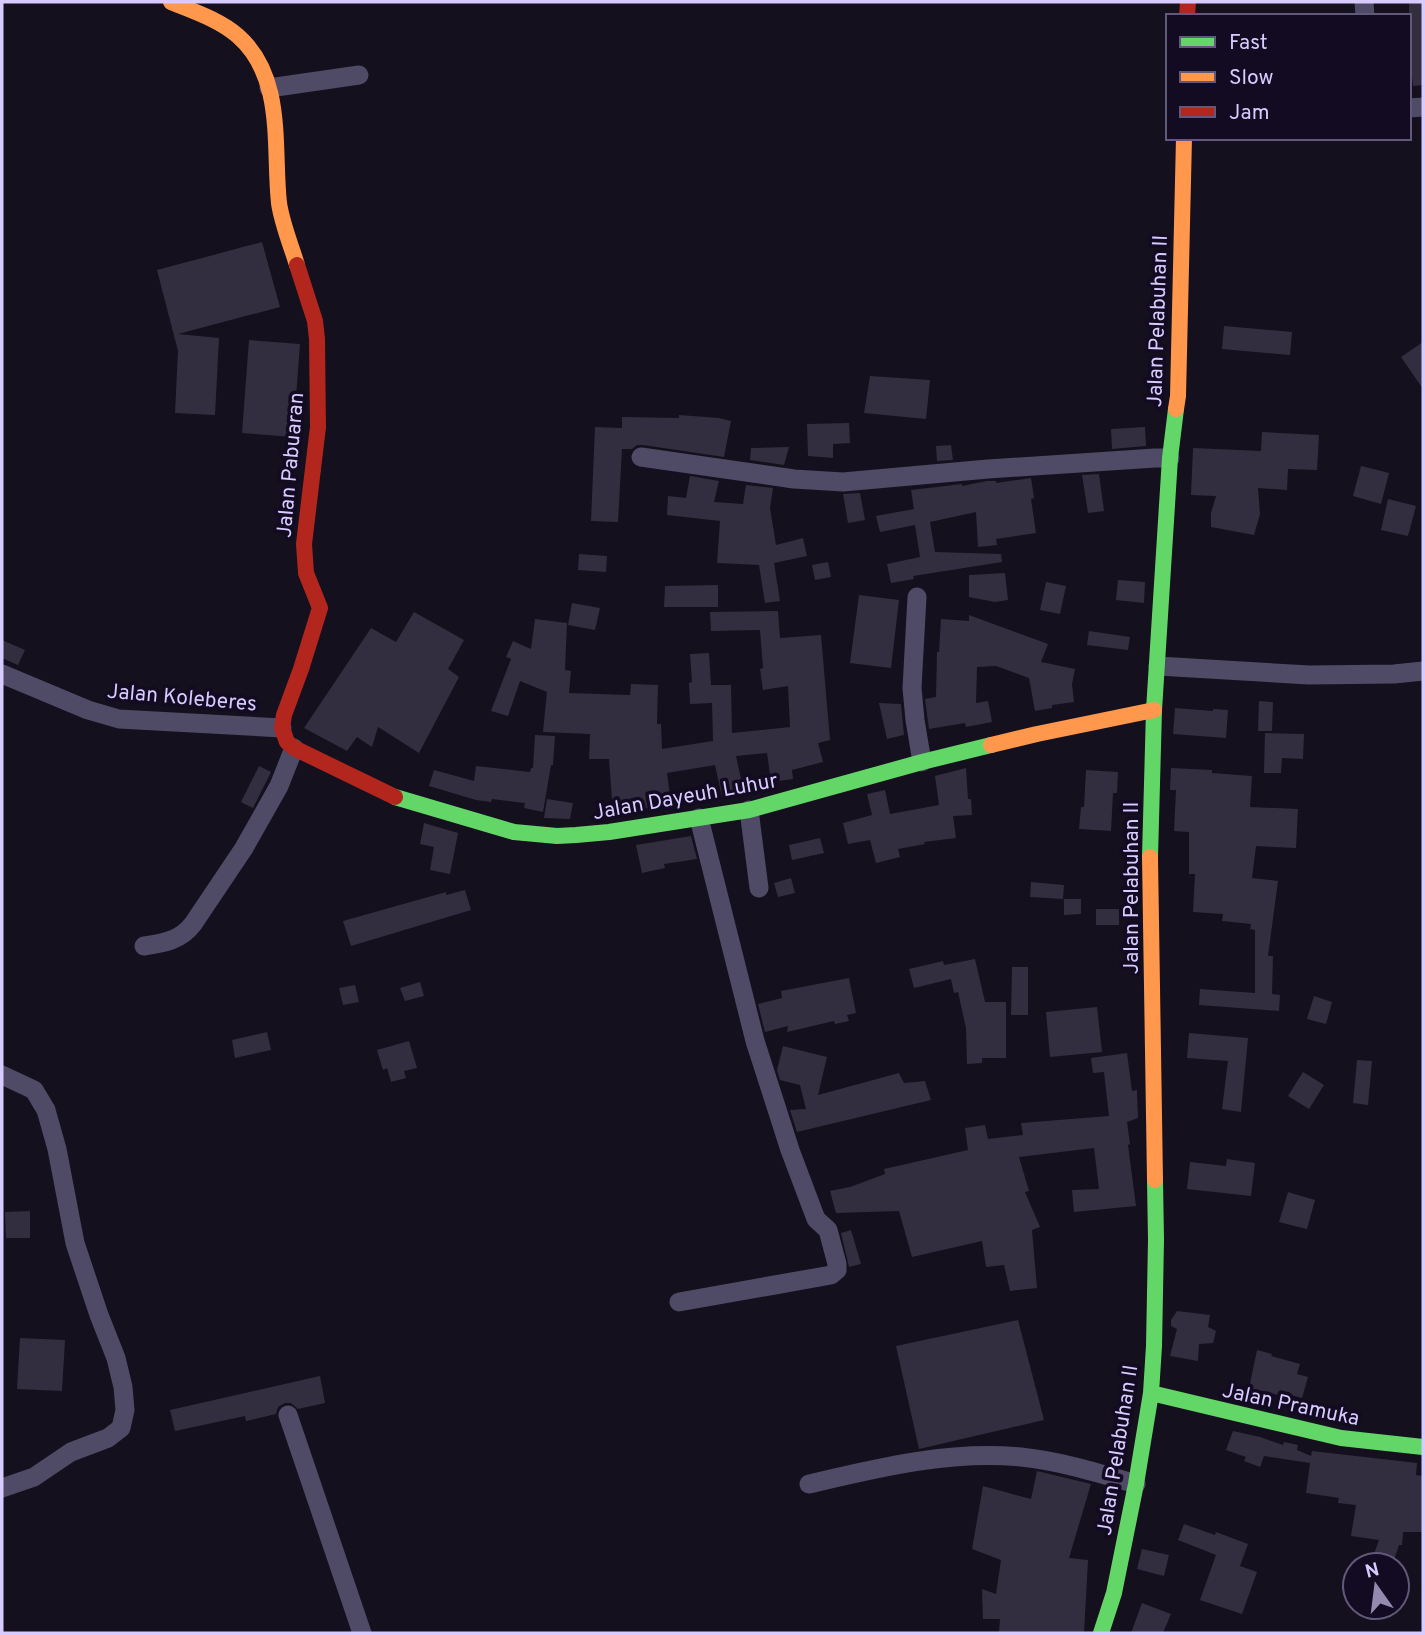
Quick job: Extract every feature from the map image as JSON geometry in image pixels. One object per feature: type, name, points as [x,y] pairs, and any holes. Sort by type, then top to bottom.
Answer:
[{"type":"street","name":"Jalan Pabuaran","points":[[171,2],[237,35],[254,55],[269,88],[274,107],[281,214],[315,321],[318,427],[304,561],[320,608],[282,728]]},
{"type":"street","points":[[269,88],[359,75]]},
{"type":"street","name":"Jalan Pelabuhan II","points":[[1101,1633],[1114,1592],[1136,1484],[1151,1393],[1154,1346],[1156,1240],[1150,848],[1154,710],[1170,458],[1178,396],[1184,140]]},
{"type":"street","points":[[641,457],[794,479],[843,482],[988,469],[1170,458]]},
{"type":"street","points":[[917,597],[912,688],[922,762]]},
{"type":"street","points":[[1158,666],[1309,675],[1423,671]]},
{"type":"street","name":"Jalan Koleberes","points":[[2,674],[88,710],[119,719],[282,728]]},
{"type":"street","name":"Jalan Dayeuh Luhur","points":[[294,748],[388,796],[514,832],[557,836],[608,832],[749,810],[922,762],[1037,734],[1154,710]]},
{"type":"street","points":[[144,946],[183,935],[244,848],[279,786],[294,748],[287,742],[282,728]]},
{"type":"street","points":[[749,810],[759,888]]},
{"type":"street","points":[[678,1302],[831,1275],[837,1270],[828,1230],[816,1219],[790,1150],[755,1041],[699,818]]},
{"type":"street","points":[[2,1075],[34,1090],[46,1110],[57,1149],[75,1244],[116,1358],[124,1387],[125,1410],[121,1427],[108,1438],[71,1452],[34,1477],[2,1488]]},
{"type":"street","name":"Jalan Pramuka","points":[[1151,1393],[1341,1438],[1423,1447]]},
{"type":"street","points":[[289,1415],[362,1633]]},
{"type":"street","points":[[809,1484],[912,1462],[971,1456],[1031,1459],[1063,1464],[1136,1484]]},
{"type":"building","points":[[1409,3],[1423,3],[1423,85],[1413,86]]},
{"type":"building","points":[[262,242],[280,307],[178,334],[219,338],[215,415],[175,413],[178,351],[157,270]]},
{"type":"building","points":[[1224,326],[1292,332],[1290,355],[1222,349]]},
{"type":"building","points":[[249,340],[300,344],[293,437],[242,433]]},
{"type":"building","points":[[1423,342],[1423,389],[1401,357]]},
{"type":"building","points":[[870,376],[930,380],[926,419],[864,413]]},
{"type":"building","points":[[679,415],[731,421],[724,457],[643,445],[622,449],[618,522],[591,521],[595,427],[622,428],[622,417],[679,418]]},
{"type":"building","points":[[849,423],[850,443],[833,444],[833,458],[808,456],[807,424]]},
{"type":"building","points":[[1145,427],[1146,446],[1112,449],[1111,429]]},
{"type":"building","points":[[1262,432],[1319,435],[1317,470],[1288,469],[1287,490],[1258,488],[1260,514],[1254,535],[1211,527],[1211,513],[1216,496],[1191,495],[1193,448],[1261,451]]},
{"type":"building","points":[[951,445],[953,460],[937,461],[936,446]]},
{"type":"building","points":[[789,447],[784,465],[750,460],[751,448]]},
{"type":"building","points":[[1361,466],[1389,473],[1381,504],[1353,496]]},
{"type":"building","points":[[1099,474],[1104,511],[1088,513],[1082,475]]},
{"type":"building","points":[[690,476],[719,481],[714,502],[743,504],[746,485],[773,488],[770,508],[776,545],[803,538],[807,556],[774,563],[780,601],[765,603],[759,565],[717,563],[720,521],[667,515],[668,496],[686,498]]},
{"type":"building","points":[[1031,478],[1036,533],[996,539],[997,545],[978,547],[976,512],[930,522],[935,552],[1001,554],[1002,562],[913,576],[914,579],[891,583],[887,564],[920,557],[915,525],[880,532],[876,516],[914,509],[911,490]]},
{"type":"building","points":[[860,493],[865,520],[848,523],[843,494]]},
{"type":"building","points":[[1388,499],[1416,506],[1408,536],[1381,530]]},
{"type":"building","points":[[579,554],[607,556],[606,572],[578,570]]},
{"type":"building","points":[[828,562],[831,577],[815,580],[812,565]]},
{"type":"building","points":[[1005,573],[1008,600],[995,602],[969,597],[969,575]]},
{"type":"building","points":[[1118,580],[1145,582],[1144,603],[1116,600]]},
{"type":"building","points":[[1046,582],[1066,586],[1060,614],[1040,610]]},
{"type":"building","points":[[718,585],[718,607],[664,607],[665,586]]},
{"type":"building","points":[[859,595],[899,600],[891,668],[850,663]]},
{"type":"building","points":[[572,603],[600,608],[595,630],[568,625]]},
{"type":"building","points":[[778,611],[780,638],[821,635],[830,740],[818,743],[823,762],[792,770],[793,779],[771,782],[767,753],[736,756],[744,793],[722,797],[715,765],[667,773],[671,805],[613,813],[609,759],[589,759],[590,734],[543,732],[547,692],[520,681],[508,716],[491,711],[511,659],[506,657],[513,641],[531,649],[535,619],[567,623],[565,670],[571,671],[569,693],[630,695],[631,684],[658,685],[657,724],[661,724],[662,749],[713,741],[712,703],[690,704],[690,654],[709,653],[711,685],[731,685],[732,733],[790,727],[788,686],[763,690],[760,630],[711,631],[710,612]]},
{"type":"building","points":[[414,612],[464,640],[448,669],[459,677],[419,753],[378,727],[372,747],[357,737],[347,751],[304,728],[371,628],[396,642]]},
{"type":"building","points":[[969,615],[1048,644],[1041,662],[1075,669],[1072,684],[1074,702],[1035,711],[1029,678],[996,666],[977,667],[976,703],[988,701],[992,722],[929,729],[925,699],[936,697],[941,619],[969,621]]},
{"type":"building","points":[[1089,631],[1130,637],[1128,650],[1087,645]]},
{"type":"building","points":[[2,640],[25,650],[18,665],[2,658]]},
{"type":"building","points":[[1259,701],[1273,702],[1272,731],[1258,731]]},
{"type":"building","points":[[879,703],[901,704],[904,735],[887,739]]},
{"type":"building","points":[[1175,708],[1228,710],[1226,738],[1173,734]]},
{"type":"building","points":[[1265,733],[1304,734],[1303,759],[1282,758],[1281,773],[1264,773]]},
{"type":"building","points":[[535,735],[555,736],[553,765],[543,812],[524,808],[525,803],[476,800],[429,786],[434,770],[474,781],[476,766],[530,772],[533,768]]},
{"type":"building","points":[[259,766],[271,772],[253,808],[241,802]]},
{"type":"building","points":[[966,768],[972,815],[953,816],[956,838],[898,849],[900,857],[876,863],[870,840],[848,844],[843,823],[872,815],[867,794],[885,790],[890,814],[939,805],[935,776]]},
{"type":"building","points":[[1171,768],[1252,776],[1250,807],[1298,809],[1296,848],[1256,846],[1252,878],[1278,881],[1268,956],[1273,956],[1272,994],[1280,995],[1279,1011],[1199,1005],[1200,989],[1255,993],[1255,930],[1250,929],[1251,924],[1222,921],[1223,914],[1193,912],[1195,874],[1189,874],[1189,832],[1174,831],[1176,790],[1170,790]]},
{"type":"building","points":[[1086,770],[1118,772],[1117,793],[1113,793],[1111,831],[1079,829],[1081,807],[1084,807]]},
{"type":"building","points":[[547,799],[573,803],[570,819],[544,818]]},
{"type":"building","points":[[424,823],[458,833],[450,874],[430,870],[434,847],[420,844]]},
{"type":"building","points":[[691,836],[697,859],[664,864],[665,868],[642,873],[636,845]]},
{"type":"building","points":[[820,838],[824,853],[792,860],[789,845]]},
{"type":"building","points":[[791,878],[795,893],[778,897],[774,883]]},
{"type":"building","points":[[1031,882],[1064,885],[1063,899],[1030,897]]},
{"type":"building","points":[[465,890],[471,910],[351,946],[343,921],[446,892],[446,895]]},
{"type":"building","points":[[1064,899],[1081,899],[1081,914],[1064,915]]},
{"type":"building","points":[[1096,909],[1119,909],[1119,925],[1096,925]]},
{"type":"building","points":[[975,959],[985,1002],[1006,1002],[1006,1058],[982,1058],[982,1063],[967,1064],[966,1028],[958,992],[954,993],[951,979],[914,988],[909,969],[943,961],[944,965]]},
{"type":"building","points":[[1012,967],[1028,967],[1028,1015],[1011,1015]]},
{"type":"building","points":[[849,978],[856,1013],[847,1015],[849,1021],[835,1024],[834,1021],[787,1032],[788,1026],[765,1032],[758,1004],[782,998],[781,991]]},
{"type":"building","points":[[420,982],[424,996],[405,1001],[400,988]]},
{"type":"building","points":[[355,985],[359,1002],[343,1005],[339,988]]},
{"type":"building","points":[[1314,996],[1332,1002],[1326,1024],[1307,1019]]},
{"type":"building","points":[[1097,1007],[1102,1052],[1050,1057],[1046,1012]]},
{"type":"building","points":[[267,1032],[271,1050],[235,1058],[232,1040]]},
{"type":"building","points":[[1189,1033],[1248,1038],[1241,1112],[1222,1109],[1228,1061],[1187,1058]]},
{"type":"building","points":[[409,1041],[417,1068],[404,1071],[406,1078],[391,1082],[387,1068],[383,1070],[377,1050]]},
{"type":"building","points":[[783,1046],[827,1057],[818,1095],[899,1073],[904,1083],[925,1081],[931,1100],[797,1132],[790,1110],[806,1109],[800,1085],[780,1080],[777,1070]]},
{"type":"building","points":[[1127,1053],[1132,1091],[1137,1090],[1138,1118],[1127,1122],[1136,1206],[1074,1212],[1072,1190],[1099,1189],[1094,1148],[1019,1157],[1029,1191],[1025,1192],[1040,1227],[1032,1230],[1037,1288],[1010,1291],[1004,1265],[986,1267],[982,1241],[912,1257],[899,1211],[836,1213],[830,1191],[885,1174],[884,1169],[968,1150],[965,1128],[985,1125],[988,1139],[1023,1135],[1021,1123],[1109,1116],[1104,1072],[1093,1073],[1091,1058]]},
{"type":"building","points":[[1357,1060],[1372,1061],[1368,1105],[1353,1103]]},
{"type":"building","points":[[1303,1072],[1324,1085],[1309,1109],[1288,1096]]},
{"type":"building","points":[[1227,1159],[1255,1163],[1251,1196],[1187,1189],[1190,1162],[1226,1166]]},
{"type":"building","points":[[1288,1192],[1315,1200],[1307,1229],[1279,1222]]},
{"type":"building","points":[[30,1211],[30,1238],[6,1238],[5,1212]]},
{"type":"building","points":[[851,1230],[861,1264],[849,1267],[841,1233]]},
{"type":"building","points":[[1177,1311],[1210,1315],[1208,1327],[1216,1331],[1213,1343],[1199,1344],[1198,1361],[1170,1356],[1177,1329],[1171,1326],[1171,1320]]},
{"type":"building","points":[[1018,1320],[1044,1420],[919,1449],[896,1346]]},
{"type":"building","points":[[20,1338],[65,1340],[62,1391],[17,1389]]},
{"type":"building","points":[[1257,1350],[1300,1364],[1297,1374],[1308,1377],[1302,1398],[1249,1388]]},
{"type":"building","points":[[320,1376],[325,1403],[298,1409],[291,1403],[285,1403],[278,1407],[276,1414],[246,1421],[245,1416],[175,1431],[170,1410]]},
{"type":"building","points":[[1233,1431],[1283,1445],[1284,1442],[1298,1445],[1297,1450],[1311,1456],[1312,1451],[1417,1463],[1416,1475],[1423,1476],[1423,1532],[1403,1532],[1402,1545],[1399,1545],[1397,1551],[1375,1551],[1379,1540],[1351,1536],[1356,1505],[1338,1503],[1339,1498],[1306,1493],[1310,1463],[1264,1456],[1260,1467],[1244,1461],[1246,1457],[1226,1450]]},
{"type":"building","points":[[1037,1471],[1091,1484],[1069,1558],[1088,1560],[1084,1633],[999,1633],[1000,1619],[983,1619],[982,1589],[996,1594],[1001,1560],[972,1549],[983,1486],[1031,1499]]},
{"type":"building","points":[[1184,1524],[1248,1544],[1240,1566],[1257,1572],[1242,1614],[1200,1600],[1216,1555],[1178,1540]]},
{"type":"building","points":[[1142,1549],[1169,1555],[1164,1576],[1137,1569]]},
{"type":"building","points":[[1142,1603],[1171,1614],[1163,1633],[1131,1633]]},
{"type":"traffic: fast","points":[[1150,857],[1154,710],[1170,458],[1176,409]]},
{"type":"traffic: fast","points":[[395,797],[514,832],[576,835],[749,810],[991,745]]},
{"type":"traffic: fast","points":[[1101,1633],[1114,1593],[1151,1393],[1156,1240],[1155,1180]]},
{"type":"traffic: fast","points":[[1151,1393],[1341,1438],[1423,1447]]},
{"type":"traffic: slow","points":[[171,2],[206,16],[231,30],[253,53],[263,72],[274,114],[279,203],[297,265]]},
{"type":"traffic: slow","points":[[1176,409],[1184,140]]},
{"type":"traffic: slow","points":[[991,745],[1154,710]]},
{"type":"traffic: slow","points":[[1150,857],[1155,1180]]},
{"type":"traffic: jam","points":[[1187,14],[1188,2]]},
{"type":"traffic: jam","points":[[297,265],[315,321],[317,339],[318,427],[304,544],[306,573],[320,608],[282,728],[287,742],[294,748],[395,797]]}]
